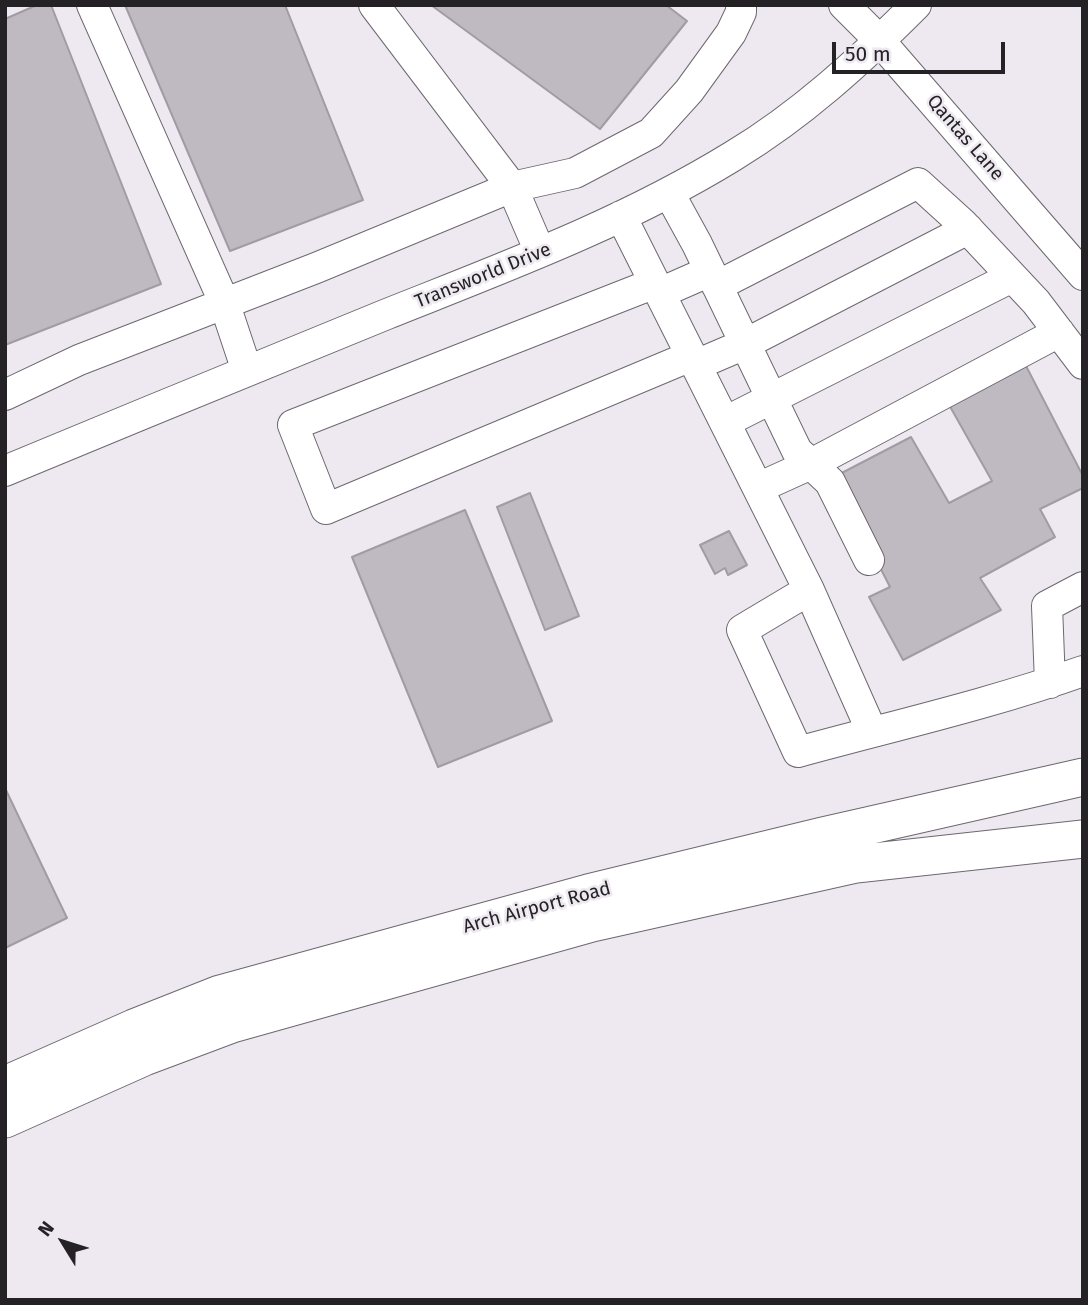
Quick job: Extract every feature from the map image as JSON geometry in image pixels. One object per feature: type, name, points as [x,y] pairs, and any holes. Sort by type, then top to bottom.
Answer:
[{"type":"main road","name":"Arch Airport Road","points":[[5,1085],[134,1028],[220,994],[588,893],[1083,777]]},
{"type":"main road","name":"Arch Airport Road","points":[[5,1119],[144,1057],[232,1024],[592,923],[856,864],[1083,839]]},
{"type":"street","points":[[92,5],[224,302],[247,371]]},
{"type":"street","points":[[374,5],[512,187],[540,252]]},
{"type":"street","points":[[5,395],[79,360],[316,268],[512,187],[575,173],[652,133],[689,92],[731,33],[741,12],[741,5]]},
{"type":"street","name":"Qantas Lane","points":[[844,5],[879,40],[1083,275]]},
{"type":"street","name":"Transworld Drive","points":[[5,471],[540,252],[669,192],[735,155],[789,118],[843,75],[916,5]]},
{"type":"street","points":[[968,229],[745,344],[694,361],[326,509],[293,425],[657,288],[713,279],[918,183],[968,229],[1036,302],[1083,363]]},
{"type":"street","points":[[669,192],[797,451],[830,482],[869,560]]},
{"type":"street","points":[[621,216],[808,590],[872,732]]},
{"type":"street","points":[[725,422],[1012,277]]},
{"type":"street","points":[[758,488],[811,464],[1059,332]]},
{"type":"street","points":[[1050,683],[1047,606],[1083,587]]},
{"type":"street","points":[[808,590],[742,630],[798,752],[1050,683],[1083,671]]},
{"type":"building","points":[[37,5],[51,5],[161,284],[5,345],[5,19]]},
{"type":"building","points":[[125,5],[285,5],[363,200],[230,251]]},
{"type":"building","points":[[431,5],[666,5],[687,21],[600,129]]},
{"type":"building","points":[[1025,364],[1083,476],[1083,488],[1040,509],[1055,537],[980,578],[1001,610],[903,660],[869,597],[890,587],[834,477],[911,437],[949,503],[992,481],[948,403]]},
{"type":"building","points":[[530,493],[579,616],[545,630],[497,507]]},
{"type":"building","points":[[465,510],[552,721],[438,767],[352,557]]},
{"type":"building","points":[[729,531],[747,565],[728,575],[725,568],[715,574],[700,545]]},
{"type":"building","points":[[5,788],[67,918],[5,948]]}]
